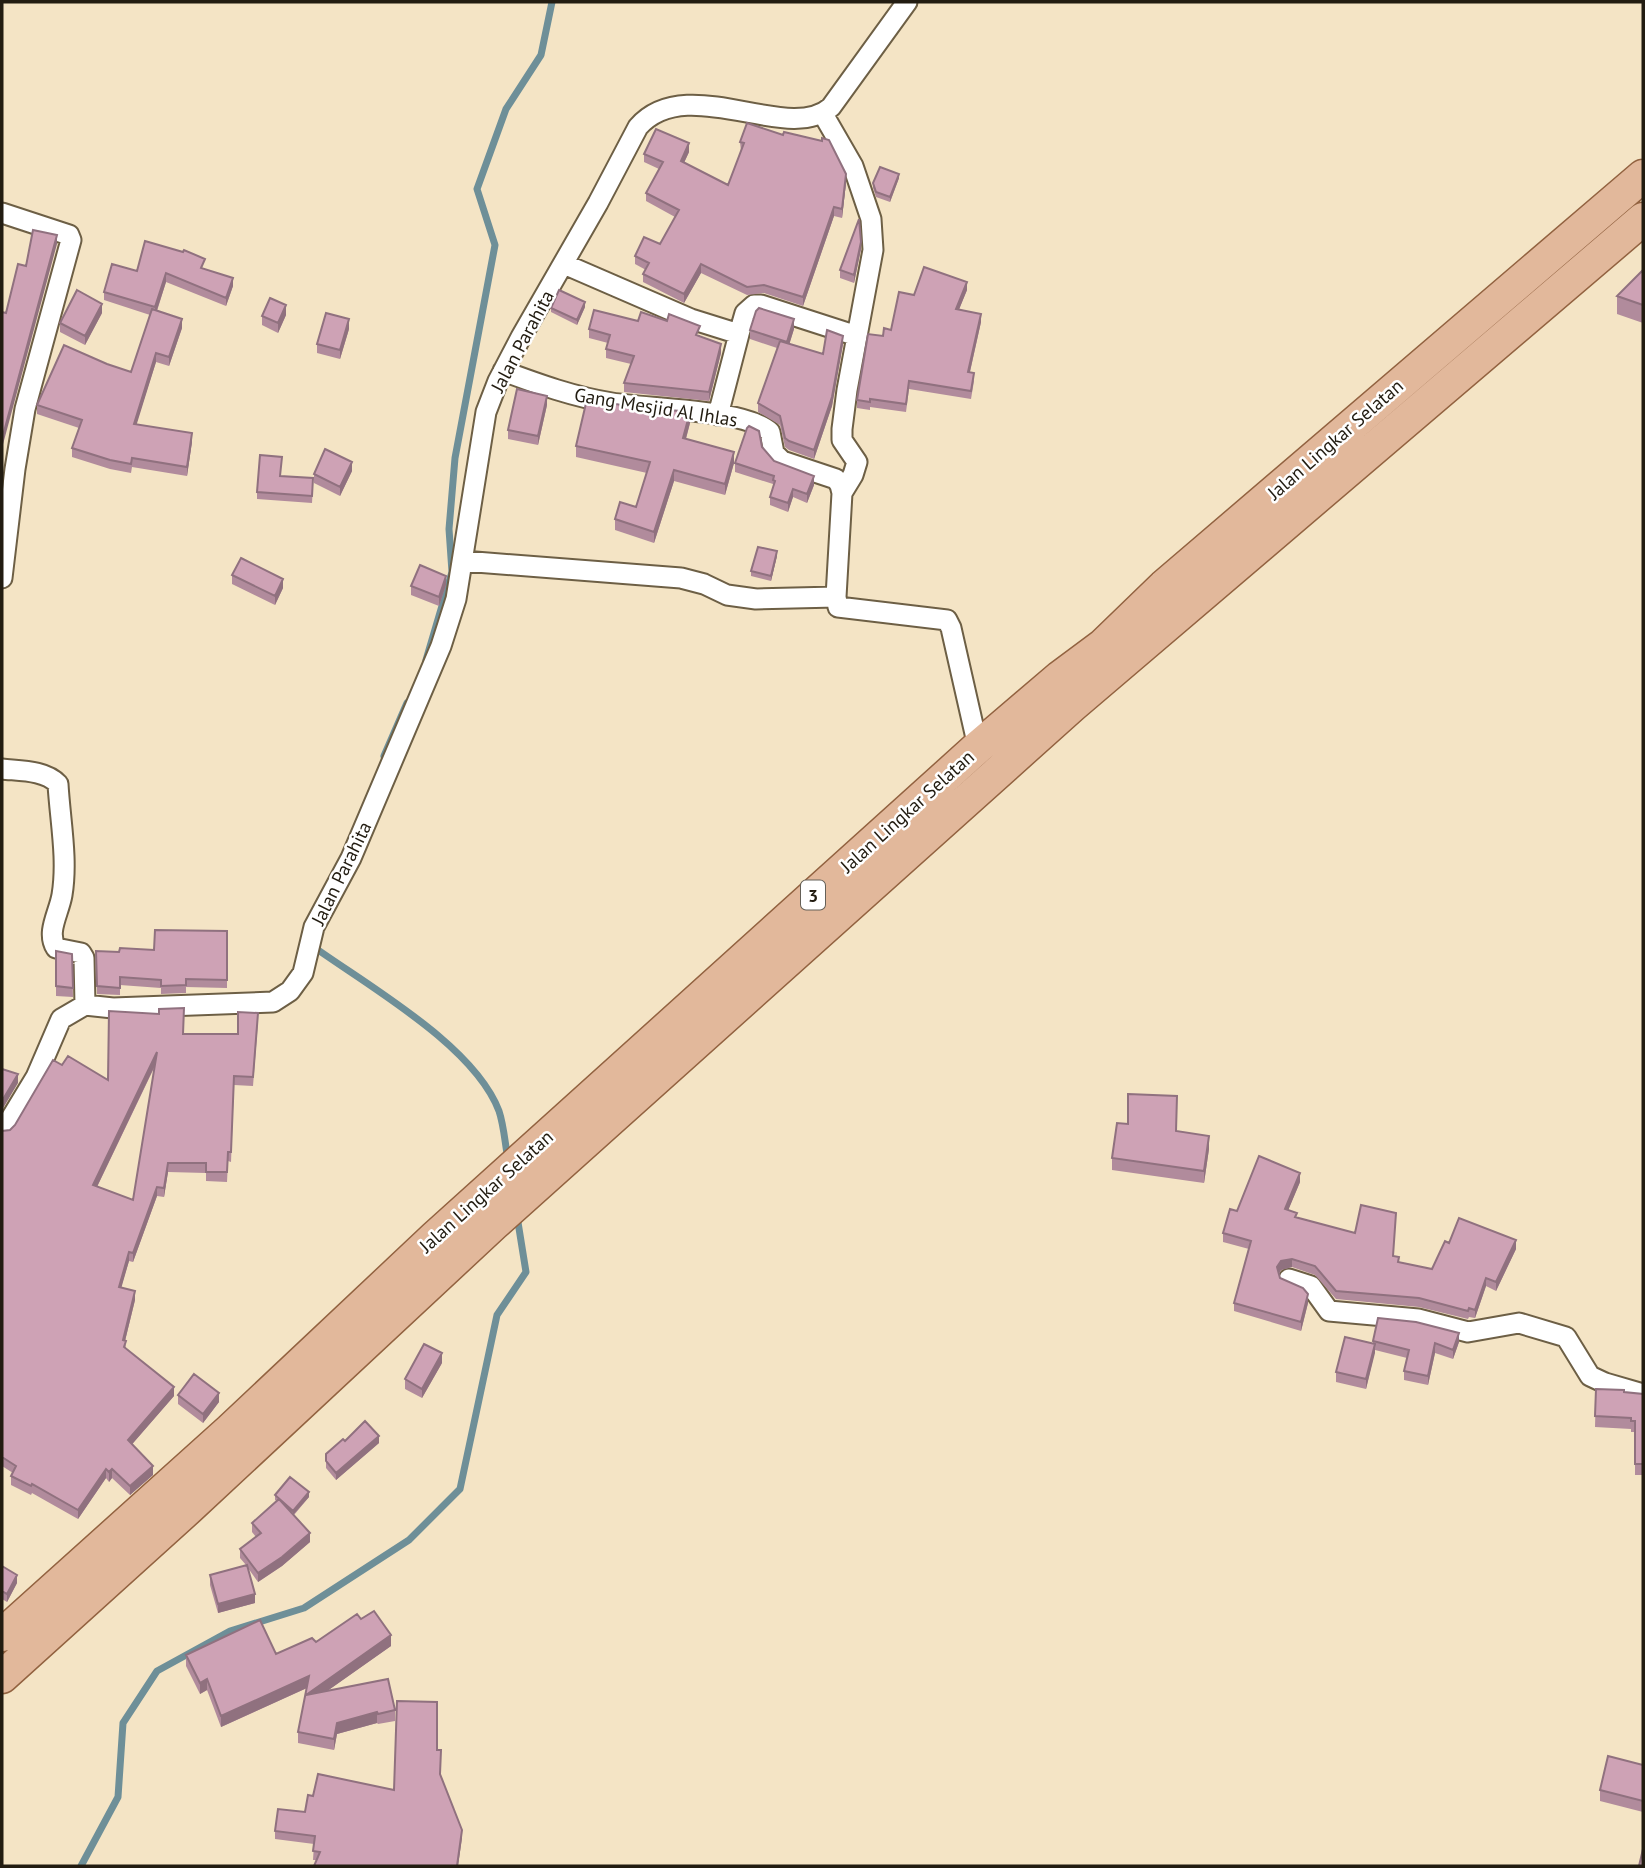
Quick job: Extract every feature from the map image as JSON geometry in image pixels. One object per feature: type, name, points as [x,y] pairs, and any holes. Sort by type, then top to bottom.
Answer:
[{"type":"main road","name":"Jalan Lingkar Selatan","points":[[2,1635],[230,1430],[435,1237],[978,747],[1060,677],[1103,645],[1164,586],[1643,176]]},
{"type":"main road","name":"Jalan Lingkar Selatan","points":[[2,1677],[246,1456],[494,1224],[999,771],[1224,575],[1643,219]]},
{"type":"main road","points":[[978,747],[999,771]]},
{"type":"street","points":[[907,2],[831,107],[823,114],[852,166],[871,219],[873,250],[847,390],[842,440],[857,462],[842,493],[836,597],[838,607],[842,608],[947,620],[978,747]]},
{"type":"street","name":"Jalan Parahita","points":[[85,1005],[113,1008],[273,1002],[282,998],[298,982],[320,913],[351,858],[421,698],[447,628],[463,561],[486,412],[503,371],[638,127],[658,111],[685,106],[805,118],[823,114]]},
{"type":"street","points":[[2,213],[69,235],[71,240],[25,408],[2,578]]},
{"type":"street","points":[[564,264],[691,319],[739,334]]},
{"type":"street","points":[[718,415],[745,313],[754,305],[857,336]]},
{"type":"street","name":"Gang Mesjid Al Ihlas","points":[[503,371],[590,399],[718,415],[764,426],[770,432],[778,458],[791,465],[829,476],[841,485],[842,493]]},
{"type":"street","points":[[463,561],[681,578],[704,584],[727,595],[756,599],[836,597]]},
{"type":"street","points":[[2,769],[40,773],[53,778],[58,784],[64,860],[62,892],[51,940],[56,948],[81,953],[84,958],[85,1005],[61,1019],[36,1077],[5,1128],[2,1128]]},
{"type":"street","points":[[1289,1279],[1311,1286],[1329,1311],[1418,1319],[1468,1332],[1519,1323],[1566,1337],[1590,1376],[1643,1395]]},
{"type":"building","points":[[747,123],[783,135],[784,132],[822,141],[822,138],[829,140],[846,174],[842,209],[834,207],[803,297],[764,285],[747,287],[701,264],[684,294],[643,274],[649,263],[635,256],[644,237],[660,244],[679,210],[646,193],[663,162],[644,154],[656,129],[689,143],[681,161],[728,185],[744,143],[740,142]]},
{"type":"building","points":[[880,167],[899,174],[890,197],[876,192],[873,183]]},
{"type":"building","points":[[859,219],[861,242],[854,275],[840,270]]},
{"type":"building","points":[[33,230],[57,235],[2,439],[2,312],[6,313],[18,264],[26,266]]},
{"type":"building","points":[[145,241],[183,252],[184,250],[205,259],[201,268],[233,278],[226,298],[166,273],[155,307],[104,292],[112,264],[137,271]]},
{"type":"building","points":[[924,267],[967,282],[956,309],[981,314],[968,372],[974,373],[971,391],[909,381],[906,404],[857,400],[868,334],[883,336],[884,328],[891,330],[899,292],[914,295]]},
{"type":"building","points":[[1643,270],[1643,305],[1617,296]]},
{"type":"building","points":[[77,290],[102,304],[85,336],[60,323]]},
{"type":"building","points":[[559,290],[585,302],[577,320],[551,308]]},
{"type":"building","points":[[270,298],[286,305],[278,323],[262,316]]},
{"type":"building","points":[[759,308],[794,319],[787,342],[750,330]]},
{"type":"building","points":[[152,309],[182,319],[169,357],[156,353],[134,424],[192,433],[187,467],[132,458],[131,464],[72,448],[82,420],[37,405],[64,345],[131,372]]},
{"type":"building","points":[[594,310],[638,321],[641,312],[667,321],[669,314],[700,326],[696,335],[721,344],[709,392],[624,383],[634,356],[606,349],[610,335],[589,329]]},
{"type":"building","points":[[326,313],[349,319],[340,350],[317,344]]},
{"type":"building","points":[[827,330],[843,336],[832,397],[814,450],[785,438],[780,416],[758,403],[780,341],[823,354]]},
{"type":"building","points":[[517,389],[547,396],[538,436],[508,430]]},
{"type":"building","points":[[587,399],[690,412],[683,438],[734,452],[725,484],[674,470],[654,532],[615,519],[620,502],[636,507],[650,462],[576,446]]},
{"type":"building","points":[[749,426],[759,431],[762,447],[774,461],[814,476],[807,494],[793,489],[788,503],[770,497],[774,476],[735,463]]},
{"type":"building","points":[[325,449],[352,462],[340,487],[314,474]]},
{"type":"building","points":[[260,455],[282,457],[280,476],[313,478],[312,496],[257,492]]},
{"type":"building","points":[[758,547],[777,551],[771,576],[751,571]]},
{"type":"building","points":[[241,558],[283,579],[275,596],[232,575]]},
{"type":"building","points":[[420,565],[446,576],[439,597],[411,586]]},
{"type":"building","points":[[155,930],[227,931],[227,980],[186,979],[186,985],[161,986],[161,980],[120,977],[120,988],[97,986],[96,951],[119,952],[120,948],[154,950]]},
{"type":"building","points":[[56,951],[72,954],[73,988],[56,986]]},
{"type":"building","points":[[184,1008],[183,1034],[238,1034],[238,1012],[258,1013],[253,1077],[234,1076],[231,1152],[228,1152],[227,1172],[206,1172],[206,1163],[168,1163],[164,1188],[157,1187],[133,1253],[129,1252],[119,1287],[135,1291],[123,1340],[126,1341],[124,1347],[174,1387],[128,1440],[153,1466],[130,1486],[112,1469],[109,1472],[106,1469],[78,1510],[32,1484],[31,1486],[11,1476],[16,1466],[2,1457],[2,1131],[10,1130],[15,1125],[53,1060],[62,1065],[68,1056],[108,1080],[109,1011],[159,1014],[159,1009]],"holes":[[[157,1052],[133,1200],[93,1185]]]},
{"type":"building","points":[[2,1069],[18,1074],[2,1101]]},
{"type":"building","points":[[1128,1094],[1177,1096],[1176,1131],[1209,1136],[1204,1171],[1112,1158],[1117,1123],[1128,1124]]},
{"type":"building","points":[[1259,1156],[1300,1173],[1285,1209],[1297,1213],[1295,1217],[1355,1233],[1361,1205],[1396,1213],[1393,1256],[1399,1257],[1398,1262],[1432,1269],[1445,1241],[1449,1243],[1459,1218],[1516,1240],[1496,1282],[1486,1278],[1475,1310],[1469,1308],[1468,1311],[1419,1298],[1336,1291],[1315,1266],[1292,1259],[1281,1261],[1277,1267],[1280,1278],[1303,1288],[1308,1294],[1301,1322],[1234,1303],[1251,1241],[1223,1233],[1230,1209],[1237,1211]]},
{"type":"building","points":[[1378,1318],[1416,1322],[1459,1333],[1453,1350],[1435,1343],[1428,1376],[1404,1371],[1409,1350],[1373,1341]]},
{"type":"building","points":[[1345,1337],[1375,1344],[1366,1379],[1336,1372]]},
{"type":"building","points":[[424,1344],[442,1353],[422,1389],[405,1379]]},
{"type":"building","points":[[194,1374],[219,1393],[203,1414],[178,1395]]},
{"type":"building","points":[[1596,1389],[1643,1394],[1643,1464],[1635,1464],[1635,1421],[1631,1421],[1631,1418],[1595,1416]]},
{"type":"building","points":[[365,1421],[379,1436],[336,1473],[326,1461],[326,1454],[343,1439],[345,1441]]},
{"type":"building","points":[[290,1477],[309,1492],[293,1511],[275,1495]]},
{"type":"building","points":[[279,1499],[310,1533],[258,1573],[240,1549],[261,1533],[252,1523]]},
{"type":"building","points":[[247,1565],[255,1594],[218,1604],[210,1575]]},
{"type":"building","points":[[2,1566],[17,1575],[7,1594],[2,1591]]},
{"type":"building","points":[[374,1611],[391,1635],[306,1695],[388,1679],[395,1710],[337,1723],[334,1739],[298,1732],[309,1676],[221,1716],[207,1679],[200,1683],[186,1655],[260,1620],[276,1654],[312,1638],[316,1642],[357,1614],[361,1619]]},
{"type":"building","points":[[397,1701],[437,1702],[440,1774],[462,1830],[457,1866],[314,1866],[320,1852],[313,1851],[315,1836],[275,1831],[278,1809],[305,1812],[308,1795],[313,1796],[318,1774],[394,1790]]},
{"type":"building","points":[[1608,1756],[1643,1765],[1643,1801],[1600,1790]]},
{"type":"building","points":[[1643,1849],[1643,1866],[1639,1866]]},
{"type":"waterway","points":[[426,660],[452,572],[449,529],[455,458],[495,245],[477,189],[506,109],[541,55],[552,2]]},
{"type":"waterway","points":[[384,756],[407,703]]},
{"type":"waterway","points":[[311,945],[417,1019],[467,1063],[486,1087],[499,1111],[508,1159]]},
{"type":"waterway","points":[[81,1866],[118,1797],[123,1723],[157,1671],[230,1631],[304,1608],[409,1540],[460,1489],[497,1315],[526,1272],[517,1216]]}]
